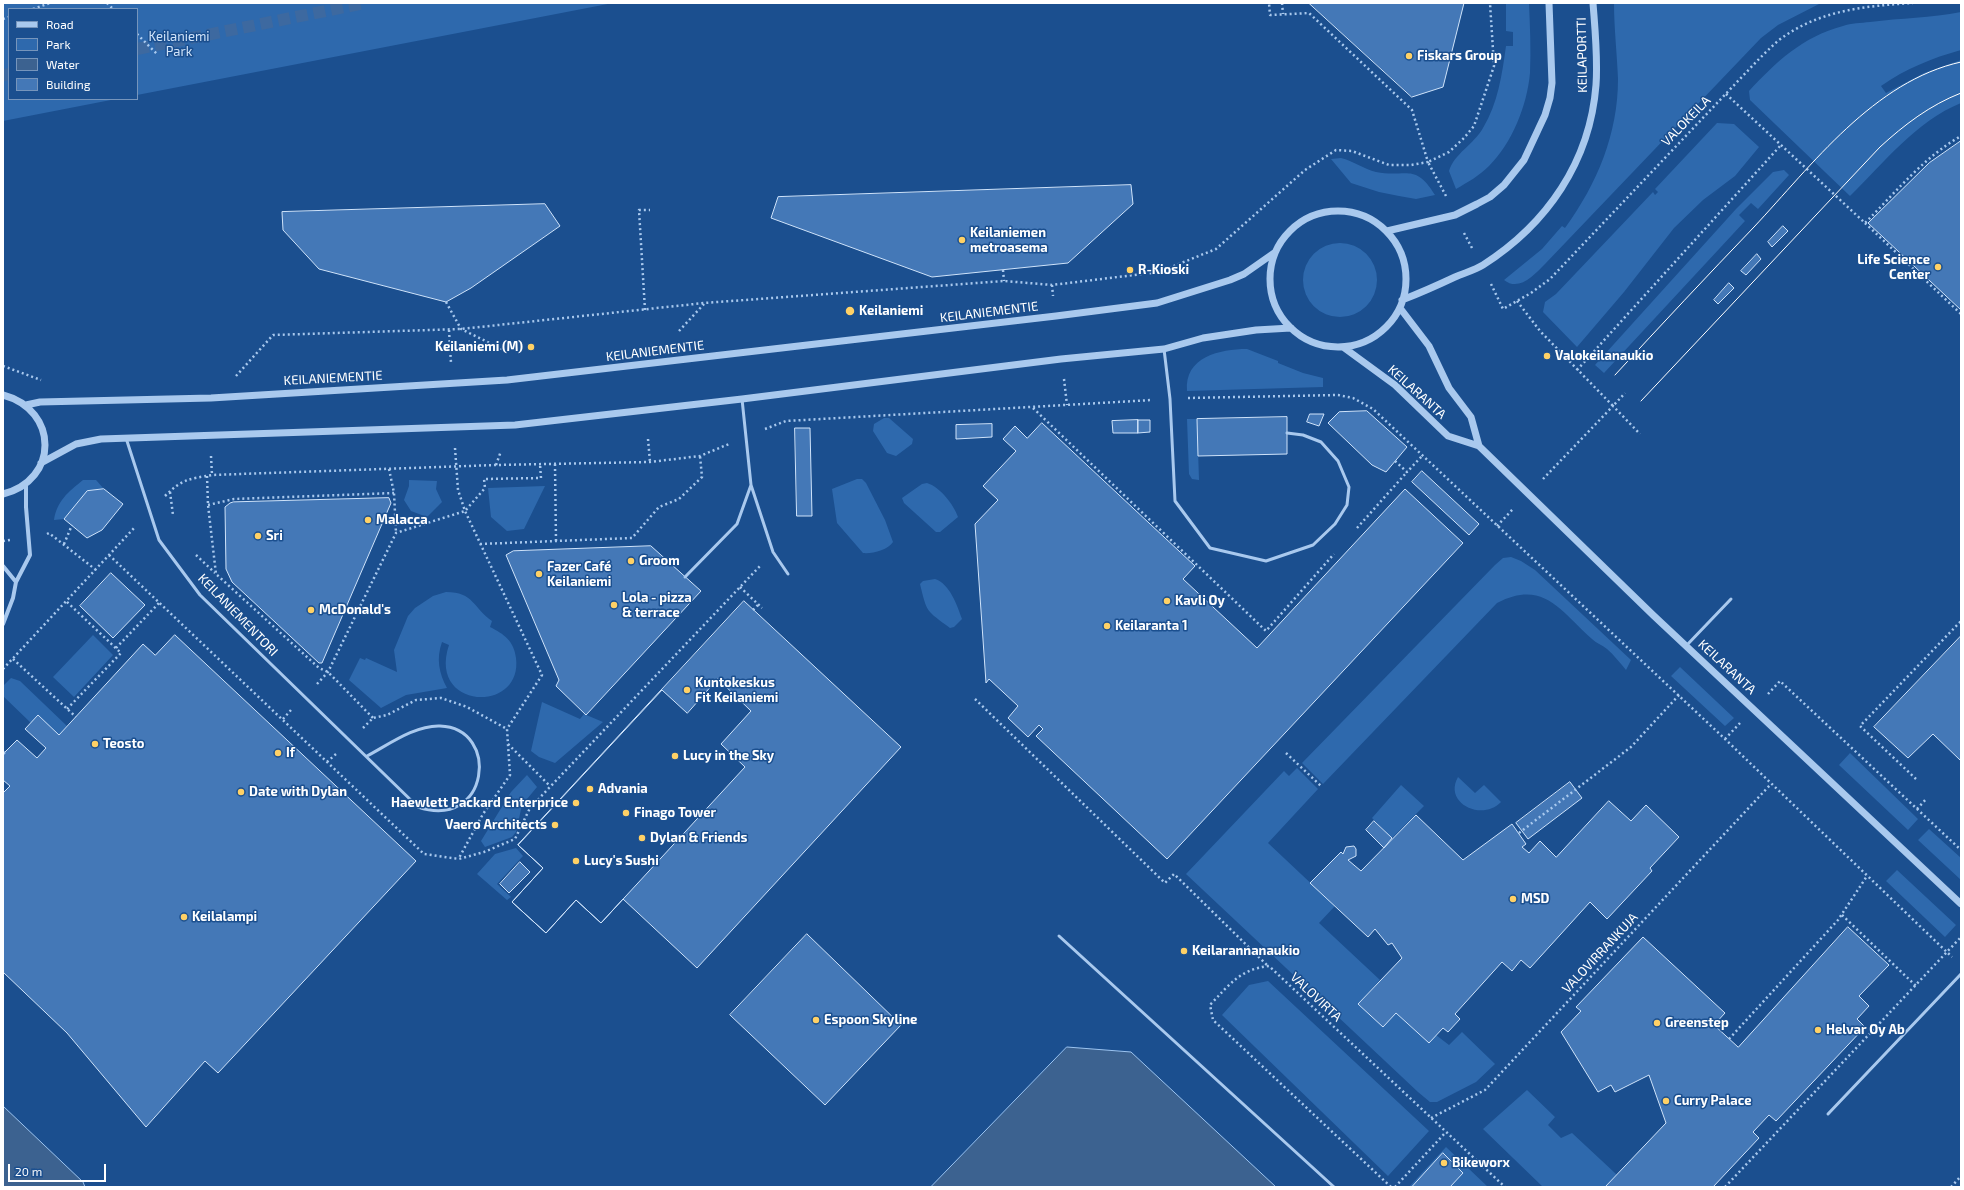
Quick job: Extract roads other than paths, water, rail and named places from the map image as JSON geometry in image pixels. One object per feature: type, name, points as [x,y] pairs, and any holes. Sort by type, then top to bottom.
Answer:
[{"type":"street","points":[[1387,231],[1455,215],[1490,197],[1512,175],[1524,160],[1545,115],[1550,98],[1552,83],[1549,3]]},
{"type":"street","name":"KEILAPORTTI","points":[[1402,300],[1481,266],[1510,246],[1537,222],[1562,188],[1579,157],[1591,120],[1596,84],[1593,3]]},
{"type":"street","points":[[1334,211],[1354,212],[1372,219],[1387,231],[1399,248],[1405,268],[1406,288],[1400,308],[1391,323],[1377,336],[1361,344],[1343,347],[1324,346],[1306,340],[1291,328],[1278,312],[1271,293],[1270,273],[1274,253],[1285,236],[1299,223],[1316,214],[1334,211]]},
{"type":"street","name":"KEILANIEMENTIE","points":[[26,405],[40,402],[211,398],[507,380],[1056,316],[1163,301],[1230,280],[1244,274],[1274,253]]},
{"type":"street","name":"KEILARANTA","points":[[1400,308],[1429,346],[1449,388],[1471,417],[1479,446]]},
{"type":"street","points":[[42,463],[76,444],[101,439],[515,424],[742,399],[1061,359],[1164,349],[1203,338],[1256,330],[1291,328]]},
{"type":"street","name":"KEILARANTA","points":[[1343,347],[1395,385],[1448,436],[1479,446],[1686,646],[1961,904]]},
{"type":"street","points":[[3,395],[15,398],[26,405],[36,416],[43,428],[45,444],[42,463],[35,476],[16,491],[3,494]]},
{"type":"street","points":[[3,624],[13,598],[16,582],[30,555],[27,537],[26,484]]},
{"type":"street","points":[[3,566],[16,582]]},
{"type":"lane","points":[[1164,349],[1170,399],[1175,501],[1210,548],[1266,561],[1313,545],[1335,524],[1346,505],[1349,487],[1338,462],[1322,442],[1303,435],[1287,433]]},
{"type":"lane","points":[[742,399],[751,485],[773,552],[788,574]]},
{"type":"lane","name":"KEILANIEMENTORI","points":[[126,438],[159,540],[200,595],[418,807],[440,812],[463,803],[472,794],[480,772],[479,758],[474,744],[465,734],[454,728],[439,726],[413,732],[367,756]]},
{"type":"lane","points":[[685,577],[737,524],[751,485]]},
{"type":"lane","points":[[1686,646],[1731,599]]},
{"type":"lane","points":[[1059,936],[1334,1187]]},
{"type":"lane","points":[[1828,1114],[1961,974]]},
{"type":"water","points":[[1067,1047],[1131,1052],[1276,1187],[931,1187]]},
{"type":"water","points":[[3,1106],[83,1182],[85,1187],[3,1187]]},
{"type":"tunnel","points":[[138,49],[365,3]]},
{"type":"tunnel","points":[[3,75],[8,74]]},
{"type":"tram line","points":[[1615,375],[1847,128],[1873,106],[1900,87],[1930,72],[1961,62]]},
{"type":"tram line","points":[[1641,401],[1880,147],[1918,116],[1939,103],[1961,93]]},
{"type":"place","name":"Fiskars Group","points":[[1409,56]]},
{"type":"place","name":"Keilaniemen metroasema","points":[[962,240]]},
{"type":"place","name":"Life Science Center","points":[[1938,267]]},
{"type":"place","name":"R-Kioski","points":[[1130,270]]},
{"type":"place","name":"Keilaniemi","points":[[850,311]]},
{"type":"place","name":"Keilaniemi (M)","points":[[531,347]]},
{"type":"place","name":"Valokeilanaukio","points":[[1547,356]]},
{"type":"place","name":"Malacca","points":[[368,520]]},
{"type":"place","name":"Sri","points":[[258,536]]},
{"type":"place","name":"Groom","points":[[631,561]]},
{"type":"place","name":"Fazer Café Keilaniemi","points":[[539,574]]},
{"type":"place","name":"Kavli Oy","points":[[1167,601]]},
{"type":"place","name":"Lola - pizza & terrace","points":[[614,605]]},
{"type":"place","name":"McDonald's","points":[[311,610]]},
{"type":"place","name":"Keilaranta 1","points":[[1107,626]]},
{"type":"place","name":"Kuntokeskus Fit Keilaniemi","points":[[687,690]]},
{"type":"place","name":"Teosto","points":[[95,744]]},
{"type":"place","name":"If","points":[[278,753]]},
{"type":"place","name":"Lucy in the Sky","points":[[675,756]]},
{"type":"place","name":"Advania","points":[[590,789]]},
{"type":"place","name":"Date with Dylan","points":[[241,792]]},
{"type":"place","name":"Haewlett Packard Enterprice","points":[[576,803]]},
{"type":"place","name":"Finago Tower","points":[[626,813]]},
{"type":"place","name":"Vaero Architects","points":[[555,825]]},
{"type":"place","name":"Dylan & Friends","points":[[642,838]]},
{"type":"place","name":"Lucy's Sushi","points":[[576,861]]},
{"type":"place","name":"MSD","points":[[1513,899]]},
{"type":"place","name":"Keilalampi","points":[[184,917]]},
{"type":"place","name":"Keilarannanaukio","points":[[1184,951]]},
{"type":"place","name":"Espoon Skyline","points":[[816,1020]]},
{"type":"place","name":"Greenstep","points":[[1657,1023]]},
{"type":"place","name":"Helvar Oy Ab","points":[[1818,1030]]},
{"type":"place","name":"Curry Palace","points":[[1666,1101]]},
{"type":"place","name":"Bikeworx","points":[[1444,1163]]},
{"type":"park label","name":"Keilaniemi Park","points":[[179,44]]}]
